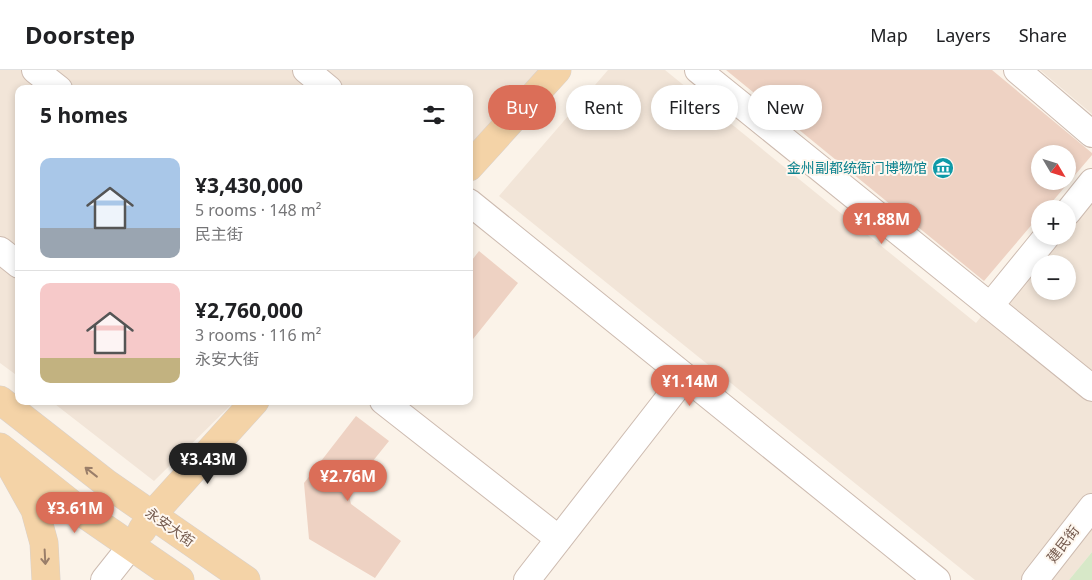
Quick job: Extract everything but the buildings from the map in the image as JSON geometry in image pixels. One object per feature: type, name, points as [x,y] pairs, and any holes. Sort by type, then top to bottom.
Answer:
[{"type":"main road","points":[[473,163],[557,70]]},
{"type":"main road","name":"永安大街","points":[[0,400],[106,483],[246,580]]},
{"type":"main road","points":[[131,546],[152,515],[251,405]]},
{"type":"main road","points":[[0,448],[83,513],[180,580]]},
{"type":"main road","points":[[0,448],[35,510],[44,543],[46,580]]},
{"type":"street","points":[[35,70],[54,85]]},
{"type":"street","points":[[698,70],[1092,388]]},
{"type":"street","points":[[1017,70],[1092,134]]},
{"type":"street","points":[[1076,202],[1092,182]]},
{"type":"street","points":[[473,205],[937,580]]},
{"type":"street","points":[[990,306],[1040,245]]},
{"type":"street","points":[[0,250],[15,262]]},
{"type":"street","points":[[526,580],[685,377]]},
{"type":"street","points":[[388,405],[559,539]]},
{"type":"street","name":"建民街","points":[[1035,580],[1092,507]]},
{"type":"street","points":[[104,580],[131,546]]},
{"type":"shaded area","points":[[0,70],[551,70],[539,85],[488,85],[488,130],[502,130],[473,165],[473,85],[15,85],[15,374],[0,363]]},
{"type":"shaded area","points":[[608,70],[665,70],[683,85],[651,85],[651,130],[738,129],[976,323],[1039,245],[1076,245],[1075,200],[1092,178],[1092,552],[1069,580],[975,580],[499,196],[566,119],[566,130],[641,130],[641,85],[595,85]]},
{"type":"shaded area","points":[[1040,70],[1092,70],[1092,114]]},
{"type":"shaded area","points":[[56,405],[231,405],[154,481]]},
{"type":"green space","points":[[1092,552],[1092,580],[1069,580]]},
{"type":"place","name":"金州副都统衙门博物馆","points":[[943,168]]}]
